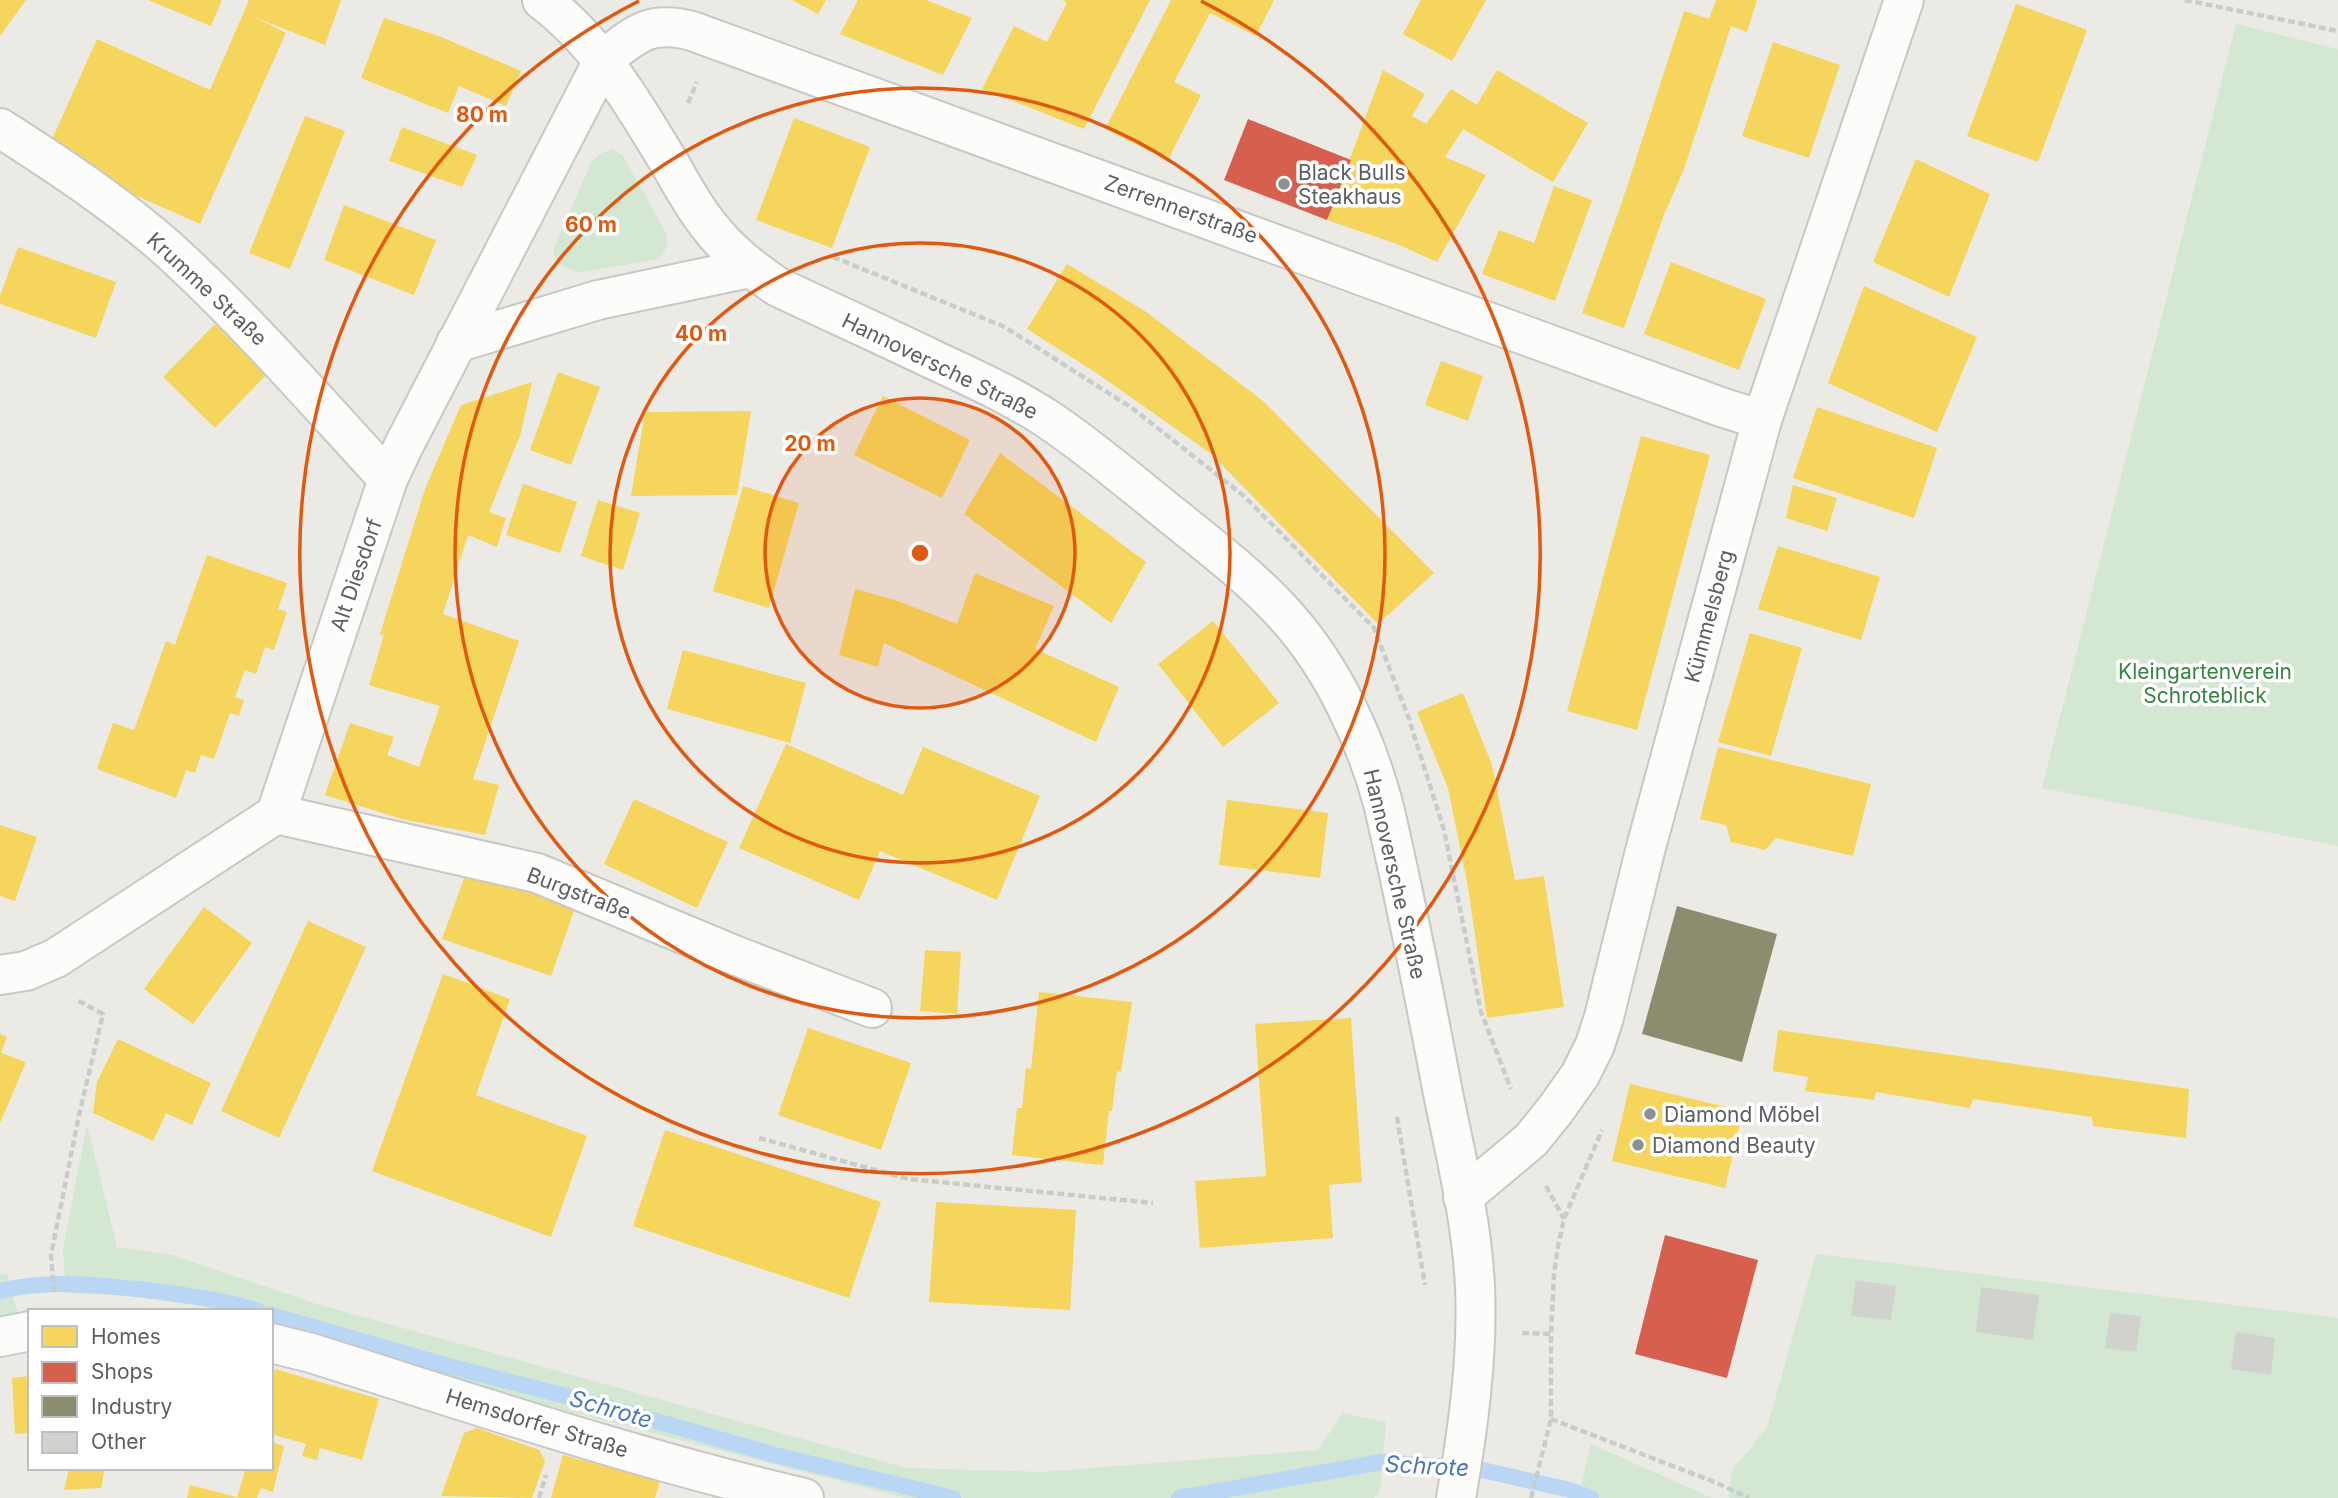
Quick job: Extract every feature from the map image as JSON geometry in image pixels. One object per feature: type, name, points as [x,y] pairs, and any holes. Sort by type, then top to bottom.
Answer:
[{"type":"street","name":"Hannoversche Straße","points":[[542,0],[580,33],[604,60],[699,213],[723,243],[750,268],[778,287],[990,387],[1048,420],[1109,464],[1252,582],[1308,642],[1348,713],[1377,782],[1395,856],[1463,1197],[1473,1261],[1475,1299],[1472,1384],[1456,1498]]},
{"type":"street","name":"Kümmelsberg","points":[[1463,1197],[1531,1140],[1572,1086],[1595,1045],[1762,420],[1905,0]]},
{"type":"street","name":"Zerrennerstraße","points":[[604,60],[641,31],[663,27],[692,31],[1762,420]]},
{"type":"street","name":"Alt Diesdorf","points":[[276,814],[388,479],[604,60]]},
{"type":"street","name":"Krumme Straße","points":[[0,128],[101,196],[166,248],[279,359],[388,479]]},
{"type":"street","points":[[456,343],[598,300],[750,268]]},
{"type":"street","points":[[13,973],[56,958],[276,814]]},
{"type":"street","name":"Burgstraße","points":[[276,814],[537,873],[734,955],[872,1007]]},
{"type":"street","points":[[0,1337],[28,1324]]},
{"type":"street","name":"Hemsdorfer Straße","points":[[273,1344],[311,1353],[560,1432],[804,1498]]},
{"type":"path","points":[[2185,0],[2338,31]]},
{"type":"path","points":[[13,973],[103,1014],[79,1115],[51,1255],[43,1309]]},
{"type":"path","points":[[1397,1116],[1425,1290]]},
{"type":"path","points":[[759,1138],[908,1179],[1153,1203]]},
{"type":"path","points":[[1531,1498],[1551,1419],[1554,1273],[1564,1219]]},
{"type":"path","points":[[1551,1419],[1749,1498]]},
{"type":"green space","name":"Kleingartenverein Schroteblick","points":[[2236,24],[2338,49],[2338,846],[2042,788]]},
{"type":"green space","points":[[612,149],[623,156],[666,233],[666,248],[655,260],[582,272],[572,270],[560,263],[553,250],[591,163],[600,154]]},
{"type":"green space","points":[[87,1125],[117,1247],[172,1255],[320,1305],[907,1468],[1042,1472],[1318,1450],[1343,1413],[1386,1422],[1380,1491],[1374,1498],[905,1498],[517,1398],[273,1324],[273,1309],[217,1309],[135,1296],[66,1293],[63,1248]]},
{"type":"green space","points":[[1816,1254],[2338,1318],[2338,1498],[1729,1498],[1732,1470],[1767,1428]]},
{"type":"green space","points":[[7,1273],[18,1315],[0,1319],[0,1275]]},
{"type":"green space","points":[[1591,1444],[1712,1498],[1578,1498]]},
{"type":"building: Homes","points":[[0,0],[26,0],[0,36]]},
{"type":"building: Homes","points":[[148,0],[222,0],[211,26]]},
{"type":"building: Homes","points":[[249,0],[341,0],[325,45],[254,17],[286,33],[200,224],[45,155],[97,39],[210,90]]},
{"type":"building: Homes","points":[[792,0],[826,0],[818,14]]},
{"type":"building: Homes","points":[[858,0],[926,0],[972,18],[943,75],[840,34]]},
{"type":"building: Homes","points":[[1062,0],[1150,0],[1084,129],[982,89],[1014,26],[1047,42],[1067,3]]},
{"type":"building: Homes","points":[[1171,0],[1274,0],[1256,36],[1210,13],[1174,82],[1201,95],[1168,160],[1105,129]]},
{"type":"building: Homes","points":[[1421,0],[1486,0],[1452,61],[1403,34]]},
{"type":"building: Homes","points":[[1716,0],[1757,0],[1747,32],[1731,26],[1684,169],[1663,217],[1624,328],[1582,313],[1622,202],[1684,11],[1709,19]]},
{"type":"building: Homes","points":[[2016,4],[2087,30],[2038,162],[1967,136]]},
{"type":"building: Homes","points":[[384,18],[441,37],[521,71],[506,106],[459,86],[448,113],[361,78]]},
{"type":"building: Homes","points":[[1773,42],[1840,65],[1809,158],[1742,136]]},
{"type":"building: Homes","points":[[1383,70],[1425,94],[1412,116],[1426,124],[1451,89],[1477,105],[1497,70],[1588,123],[1553,182],[1463,129],[1445,157],[1486,175],[1437,262],[1397,244],[1327,220]]},
{"type":"building: Homes","points":[[305,116],[345,131],[290,269],[249,253]]},
{"type":"building: Homes","points":[[794,118],[870,147],[832,248],[756,220]]},
{"type":"building: Homes","points":[[402,127],[477,155],[462,187],[389,161]]},
{"type":"building: Homes","points":[[1916,159],[1990,194],[1949,297],[1873,262]]},
{"type":"building: Homes","points":[[1554,186],[1592,200],[1555,301],[1482,274],[1499,230],[1534,243]]},
{"type":"building: Homes","points":[[344,205],[436,240],[414,295],[324,260]]},
{"type":"building: Homes","points":[[18,247],[116,282],[96,338],[0,304],[0,296]]},
{"type":"building: Homes","points":[[1671,262],[1766,299],[1739,370],[1644,334]]},
{"type":"building: Homes","points":[[1067,264],[1145,311],[1263,401],[1434,573],[1378,624],[1210,453],[1098,374],[1027,329]]},
{"type":"building: Homes","points":[[1864,286],[1977,337],[1937,432],[1828,383]]},
{"type":"building: Homes","points":[[215,324],[266,375],[215,428],[163,377]]},
{"type":"building: Homes","points":[[1441,361],[1483,376],[1468,421],[1425,405]]},
{"type":"building: Homes","points":[[558,372],[600,387],[571,465],[530,450]]},
{"type":"building: Homes","points":[[532,382],[521,433],[489,512],[506,518],[497,547],[468,535],[443,614],[519,641],[473,779],[499,785],[485,835],[402,819],[325,795],[350,723],[394,737],[387,755],[419,767],[440,706],[369,685],[384,635],[380,634],[425,489],[461,405]]},
{"type":"building: Homes","points":[[883,396],[970,440],[942,498],[854,455]]},
{"type":"building: Homes","points":[[1817,407],[1937,448],[1914,518],[1793,478]]},
{"type":"building: Homes","points":[[751,411],[737,495],[631,496],[645,412]]},
{"type":"building: Homes","points":[[1641,436],[1710,455],[1637,730],[1567,711]]},
{"type":"building: Homes","points":[[1000,453],[1146,562],[1111,623],[964,514]]},
{"type":"building: Homes","points":[[523,484],[577,502],[560,553],[506,535]]},
{"type":"building: Homes","points":[[1793,485],[1837,498],[1827,531],[1786,518]]},
{"type":"building: Homes","points":[[743,486],[799,503],[769,608],[713,591]]},
{"type":"building: Homes","points":[[598,500],[640,513],[623,570],[581,556]]},
{"type":"building: Homes","points":[[1778,546],[1880,577],[1861,640],[1758,609]]},
{"type":"building: Homes","points":[[207,555],[287,583],[278,609],[287,612],[274,650],[265,647],[256,674],[245,670],[235,697],[244,700],[239,716],[230,713],[214,759],[201,755],[195,773],[186,770],[176,798],[97,769],[113,723],[134,730],[166,641],[175,645]]},
{"type":"building: Homes","points":[[975,573],[1054,606],[1035,649],[1119,687],[1096,742],[884,643],[878,667],[839,655],[855,589],[895,600],[957,624]]},
{"type":"building: Homes","points":[[1213,621],[1279,703],[1223,747],[1158,664]]},
{"type":"building: Homes","points":[[1750,633],[1802,648],[1771,756],[1718,742]]},
{"type":"building: Homes","points":[[683,650],[806,683],[790,743],[667,709]]},
{"type":"building: Homes","points":[[1463,693],[1492,765],[1515,880],[1544,876],[1564,1007],[1487,1018],[1468,887],[1448,788],[1417,712]]},
{"type":"building: Homes","points":[[786,744],[903,795],[923,747],[1040,796],[997,900],[880,851],[859,900],[739,848]]},
{"type":"building: Homes","points":[[1718,747],[1871,784],[1853,856],[1776,838],[1765,850],[1731,842],[1726,825],[1700,819]]},
{"type":"building: Homes","points":[[634,799],[728,842],[697,908],[604,864]]},
{"type":"building: Homes","points":[[1227,800],[1328,813],[1320,878],[1219,865]]},
{"type":"building: Homes","points":[[0,825],[37,837],[15,901],[0,896]]},
{"type":"building: Homes","points":[[467,870],[575,908],[551,976],[442,939]]},
{"type":"building: Homes","points":[[204,907],[252,943],[193,1024],[144,989]]},
{"type":"building: Homes","points":[[308,921],[366,947],[279,1138],[221,1111]]},
{"type":"building: Homes","points":[[925,950],[961,952],[957,1014],[920,1011]]},
{"type":"building: Homes","points":[[443,974],[510,999],[476,1095],[587,1136],[551,1237],[372,1171]]},
{"type":"building: Homes","points":[[1039,992],[1132,1002],[1121,1072],[1117,1071],[1112,1111],[1109,1111],[1103,1165],[1012,1155],[1017,1108],[1022,1108],[1026,1068],[1031,1069]]},
{"type":"building: Homes","points":[[1351,1018],[1362,1182],[1329,1185],[1333,1238],[1200,1248],[1195,1181],[1266,1176],[1255,1024]]},
{"type":"building: Homes","points":[[808,1028],[911,1063],[881,1150],[778,1115]]},
{"type":"building: Homes","points":[[1778,1030],[2189,1089],[2186,1138],[2093,1126],[2092,1117],[1973,1099],[1970,1108],[1876,1092],[1874,1100],[1805,1091],[1808,1077],[1773,1071]]},
{"type":"building: Homes","points":[[0,1034],[7,1037],[1,1053],[26,1062],[0,1123]]},
{"type":"building: Homes","points":[[118,1039],[211,1083],[192,1125],[166,1113],[153,1141],[93,1113],[97,1082]]},
{"type":"building: Homes","points":[[1630,1084],[1743,1111],[1725,1188],[1612,1161]]},
{"type":"building: Homes","points":[[665,1130],[881,1202],[849,1298],[633,1226]]},
{"type":"building: Homes","points":[[936,1202],[1076,1210],[1070,1310],[929,1302]]},
{"type":"building: Homes","points":[[275,1369],[379,1399],[362,1460],[320,1448],[317,1460],[302,1456],[306,1444],[273,1435]]},
{"type":"building: Homes","points":[[28,1376],[28,1433],[15,1434],[12,1378]]},
{"type":"building: Homes","points":[[477,1428],[539,1450],[545,1461],[532,1498],[441,1496],[464,1433]]},
{"type":"building: Homes","points":[[273,1443],[284,1446],[273,1492],[261,1488],[257,1498],[187,1498],[190,1485],[237,1497],[245,1470],[273,1470]]},
{"type":"building: Homes","points":[[563,1455],[660,1481],[655,1498],[551,1498]]},
{"type":"building: Homes","points":[[69,1470],[105,1470],[101,1488],[64,1490]]},
{"type":"building: Shops","points":[[1248,119],[1351,160],[1327,220],[1224,180]]},
{"type":"building: Shops","points":[[1665,1235],[1758,1260],[1727,1378],[1635,1354]]},
{"type":"building: Industry","points":[[1677,906],[1777,934],[1742,1062],[1642,1034]]},
{"type":"building: Other","points":[[1856,1280],[1896,1286],[1891,1320],[1851,1316]]},
{"type":"building: Other","points":[[1981,1287],[2039,1295],[2033,1340],[1976,1332]]},
{"type":"building: Other","points":[[2110,1313],[2141,1316],[2136,1352],[2105,1348]]},
{"type":"building: Other","points":[[2236,1332],[2275,1338],[2271,1375],[2231,1369]]},
{"type":"waterway","name":"Schrote","points":[[0,1291],[55,1284],[109,1286],[203,1298],[251,1309]]},
{"type":"waterway","name":"Schrote","points":[[273,1316],[775,1455],[953,1498]]},
{"type":"waterway","name":"Schrote","points":[[1179,1498],[1382,1462],[1478,1469],[1570,1490],[1591,1498]]},
{"type":"place","name":"Black Bulls Steakhaus","points":[[1284,184]]},
{"type":"place","name":"Diamond Möbel","points":[[1650,1114]]},
{"type":"place","name":"Diamond Beauty","points":[[1638,1145]]}]
